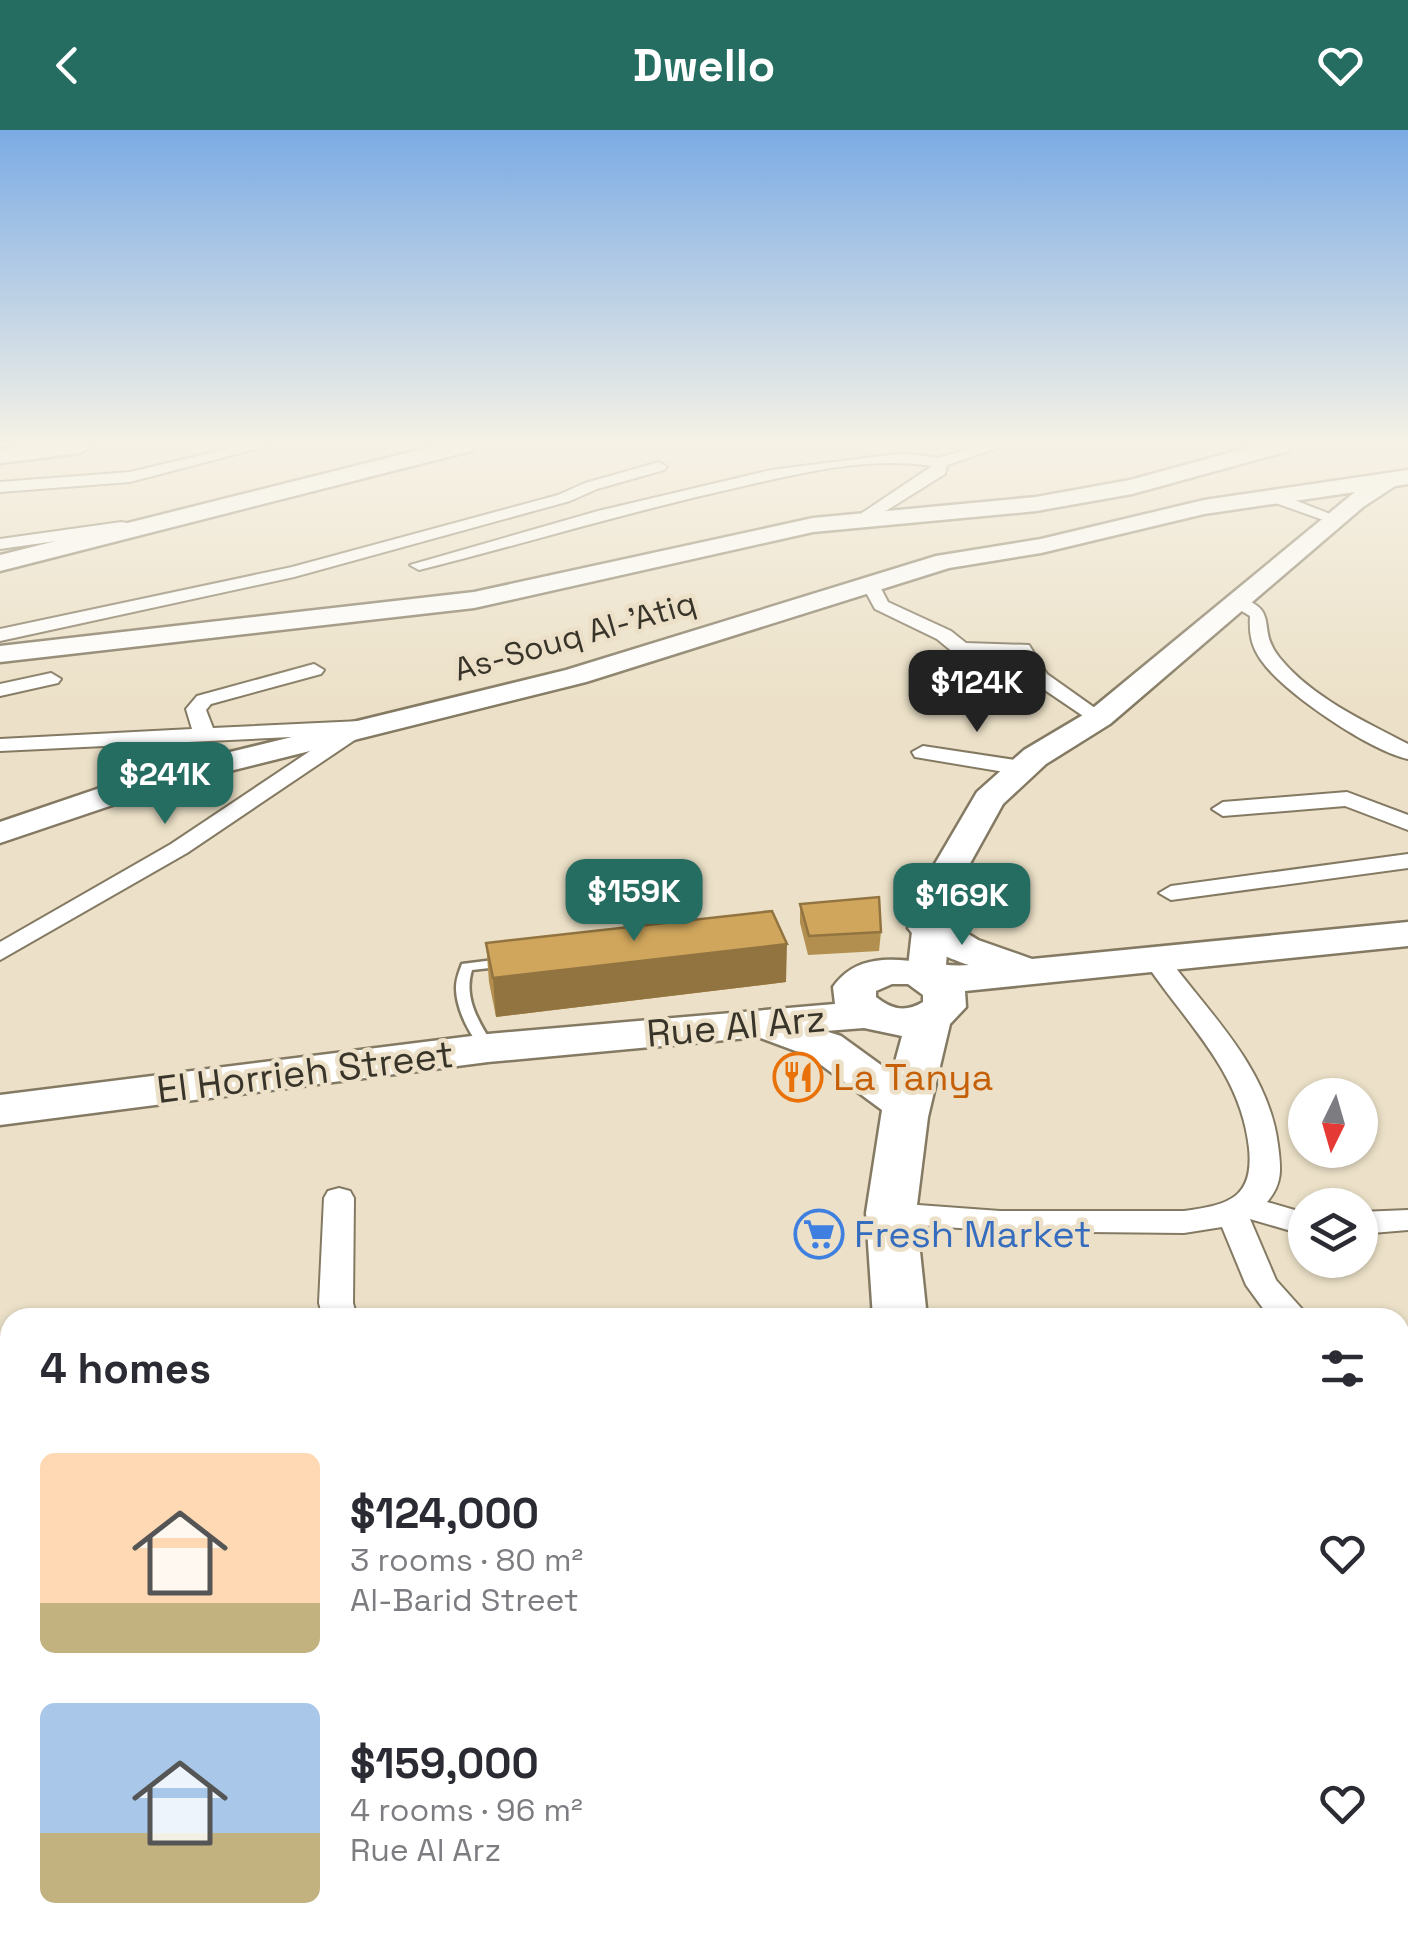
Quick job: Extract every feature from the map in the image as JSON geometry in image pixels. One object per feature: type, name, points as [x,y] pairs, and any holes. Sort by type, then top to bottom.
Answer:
[{"type":"main road","points":[[2,549],[119,531]]},
{"type":"main road","points":[[0,654],[474,600],[784,531]]},
{"type":"main road","name":"As-Souq Al-'Atiq","points":[[0,832],[155,780],[576,676],[944,560],[1041,546],[1106,531]]},
{"type":"main road","points":[[899,1308],[891,1213],[902,1109],[903,997],[944,872],[989,799],[1022,768],[1100,718],[1234,601],[1324,531]]},
{"type":"main road","points":[[929,925],[951,943],[991,962],[1034,970]]},
{"type":"main road","points":[[1238,951],[1408,934]]},
{"type":"main road","name":"Rue Al Arz","points":[[611,1036],[748,1027],[1034,970],[1238,951]]},
{"type":"main road","name":"Rue Al Arz","points":[[611,1036],[797,1002],[1096,983],[1238,951]]},
{"type":"main road","points":[[748,1027],[786,1031],[825,1046],[902,1109]]},
{"type":"main road","name":"El Horrieh Street","points":[[0,1110],[611,1036]]},
{"type":"street","points":[[0,635],[294,572],[438,531]]},
{"type":"street","points":[[419,565],[540,531]]},
{"type":"street","points":[[870,583],[881,605],[944,634],[962,649],[1022,649],[1040,678],[1100,718]]},
{"type":"street","points":[[1234,601],[1253,608],[1258,616],[1256,640],[1268,660],[1300,688],[1408,754]]},
{"type":"street","points":[[205,737],[196,710],[204,700],[314,670]]},
{"type":"street","points":[[0,690],[51,679]]},
{"type":"street","points":[[0,745],[382,725]]},
{"type":"street","points":[[0,952],[106,896],[248,808],[350,733]]},
{"type":"street","points":[[923,752],[1022,768]]},
{"type":"street","points":[[1223,809],[1347,799],[1408,823]]},
{"type":"street","points":[[1171,893],[1408,861]]},
{"type":"street","points":[[891,1213],[1000,1220],[1184,1222],[1237,1208],[1260,1192],[1266,1175],[1260,1114],[1240,1070],[1162,968]]},
{"type":"street","points":[[337,1308],[339,1198]]},
{"type":"street","points":[[1237,1208],[1288,1220]]},
{"type":"street","points":[[1237,1208],[1252,1267],[1279,1308]]},
{"type":"street","points":[[1378,1222],[1408,1220]]},
{"type":"lane","points":[[488,1048],[471,1022],[462,978],[467,968],[521,962]]},
{"type":"building","points":[[879,897],[881,932],[809,936],[800,904]]},
{"type":"building","points":[[772,911],[787,944],[493,978],[486,943]]},
{"type":"place","name":"La Tanya","points":[[798,1077]]},
{"type":"place","name":"Fresh Market","points":[[819,1234]]}]
